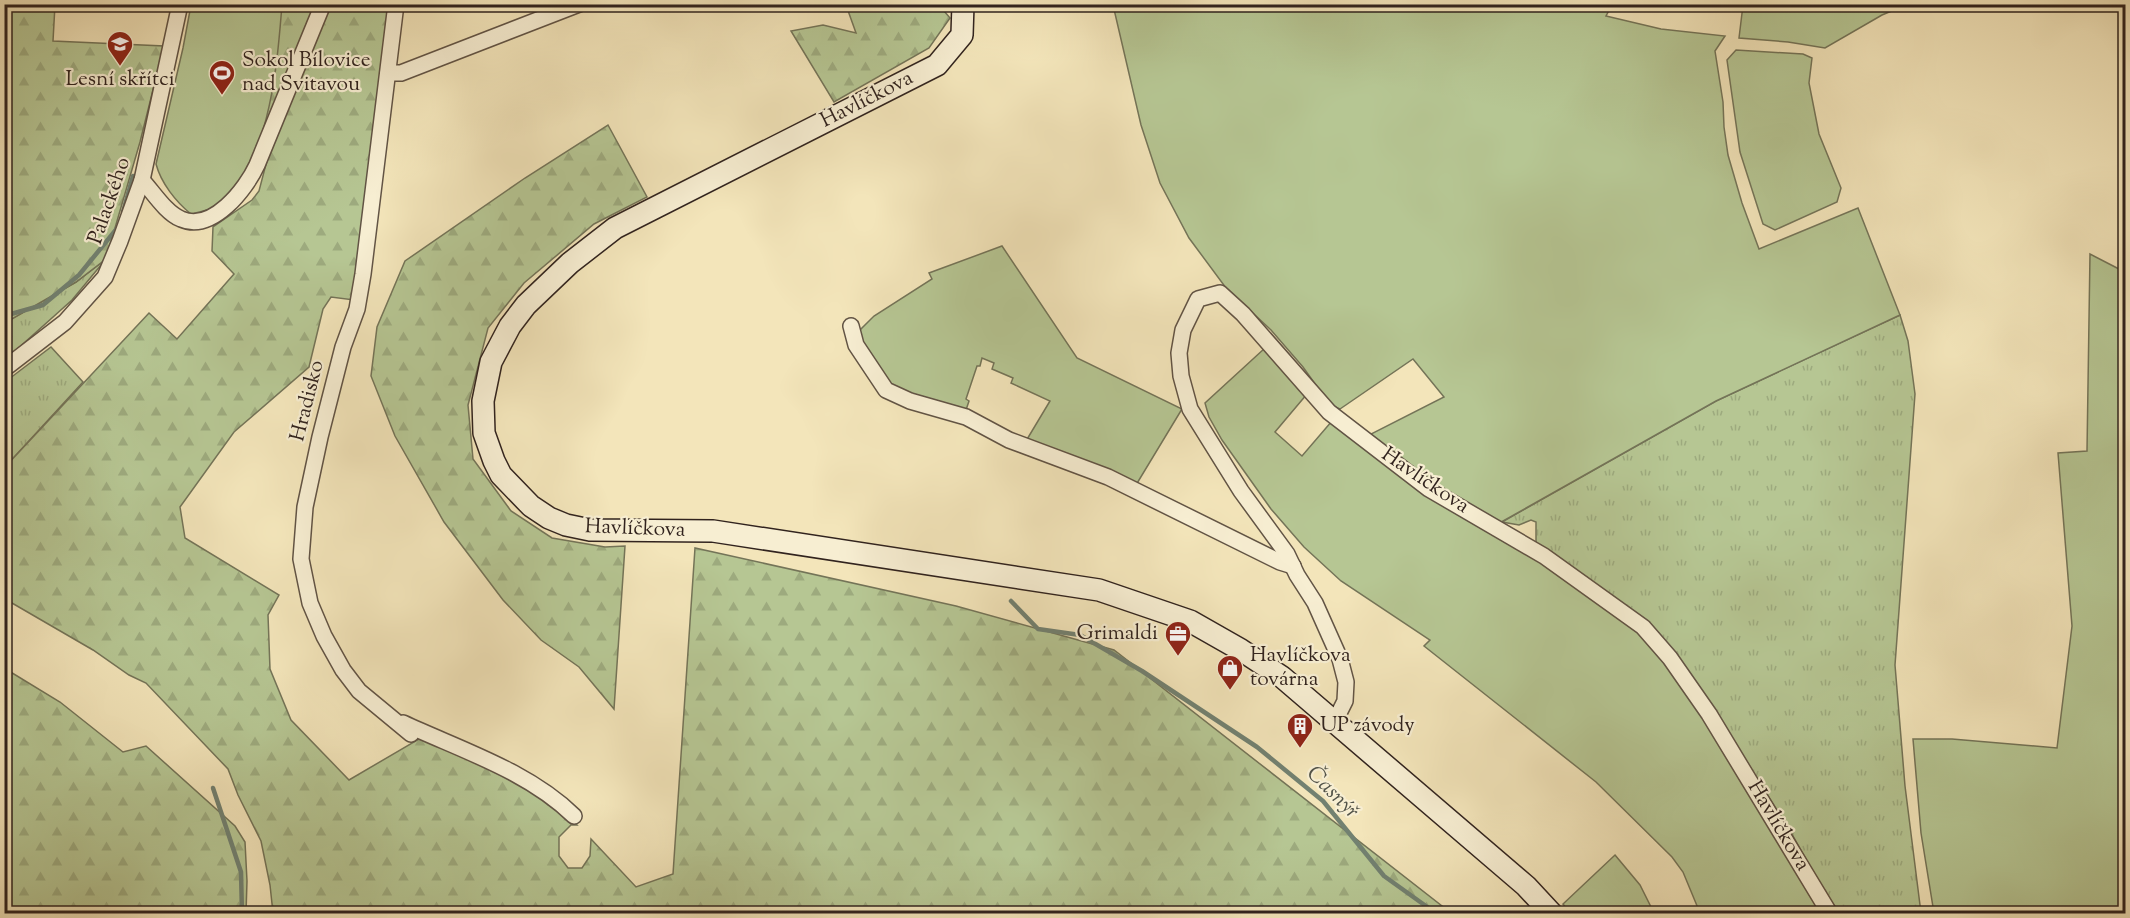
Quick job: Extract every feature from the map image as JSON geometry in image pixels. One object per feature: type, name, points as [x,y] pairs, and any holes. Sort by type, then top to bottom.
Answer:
[{"type":"main road","name":"Havlíčkova","points":[[963,4],[962,34],[937,65],[615,228],[595,242],[546,286],[510,326],[491,362],[483,401],[484,434],[501,475],[531,506],[549,518],[582,529],[713,531],[1099,591],[1190,621],[1282,677],[1526,886],[1552,914]]},
{"type":"street","name":"Palackého","points":[[4,369],[65,322],[105,277],[142,180],[180,4]]},
{"type":"street","points":[[142,180],[179,219],[192,222],[210,217],[223,210],[238,197],[257,165],[324,4]]},
{"type":"street","name":"Hradisko","points":[[396,4],[363,274],[357,309],[343,347],[320,437],[305,507],[301,559],[310,603],[324,636],[343,670],[359,692],[411,734]]},
{"type":"street","points":[[388,74],[401,73],[579,4]]},
{"type":"street","name":"Havlíčkova","points":[[1334,723],[1346,694],[1344,670],[1315,603],[1287,554],[1241,491],[1190,409],[1181,376],[1179,353],[1183,330],[1198,300],[1220,293],[1243,314],[1329,412],[1429,489],[1544,556],[1643,627],[1670,658],[1709,714],[1830,914]]},
{"type":"street","points":[[851,326],[856,345],[886,390],[910,401],[966,417],[1009,440],[1108,477],[1280,562],[1293,566]]},
{"type":"street","name":"Hradisko","points":[[387,716],[478,756],[524,780],[559,802],[574,816]]},
{"type":"green space","points":[[1743,4],[1906,5],[1882,15],[1825,48],[1739,38]]},
{"type":"green space","points":[[5,5],[55,5],[53,41],[164,46],[140,142],[106,259],[76,282],[5,323]]},
{"type":"green space","name":"Sokol Bílovice nad Svitavou","points":[[191,5],[282,5],[273,86],[259,144],[247,169],[232,191],[213,207],[191,214],[170,192],[156,164]]},
{"type":"green space","points":[[273,5],[316,5],[264,131]]},
{"type":"green space","points":[[327,5],[388,5],[367,205],[354,300],[331,297],[323,309],[309,367],[234,432],[180,507],[185,538],[279,595],[268,615],[270,669],[291,720],[349,780],[424,736],[497,771],[563,810],[577,825],[571,825],[559,837],[559,856],[568,868],[582,868],[590,856],[591,839],[636,887],[673,874],[695,548],[956,606],[1114,650],[1451,913],[273,913],[261,841],[228,769],[146,683],[129,675],[93,650],[5,599],[4,492],[9,489],[5,482],[5,467],[149,313],[177,339],[234,274],[212,251],[213,227],[252,200],[259,191],[271,145]]},
{"type":"green space","points":[[846,5],[939,5],[950,18],[929,48],[834,102],[791,31],[823,25],[856,33]]},
{"type":"green space","points":[[1113,5],[1612,5],[1606,16],[1661,29],[1725,36],[1715,51],[1728,155],[1759,249],[1858,208],[1900,315],[1716,401],[1496,525],[1450,496],[1369,435],[1444,397],[1413,359],[1340,409],[1330,405],[1303,367],[1271,330],[1226,288],[1189,238],[1160,183],[1141,125]]},
{"type":"green space","points":[[1736,50],[1803,54],[1812,58],[1809,83],[1819,134],[1841,188],[1837,202],[1775,230],[1763,224],[1740,152],[1727,60]]},
{"type":"green space","points":[[608,125],[647,197],[594,224],[524,283],[488,328],[468,405],[473,459],[511,511],[552,538],[605,547],[625,546],[614,709],[579,667],[541,640],[503,600],[444,522],[395,436],[371,376],[377,327],[405,261],[525,178]]},
{"type":"green space","points":[[2125,234],[2125,913],[1934,913],[1921,833],[1913,739],[1952,739],[2057,748],[2072,626],[2058,453],[2087,451],[2090,254],[2119,269]]},
{"type":"green space","points":[[1002,246],[1077,358],[1182,409],[1136,485],[1026,441],[1050,401],[1011,383],[1013,378],[992,369],[994,363],[982,358],[966,399],[969,401],[966,410],[885,386],[856,334],[874,316],[932,279],[929,273]]},
{"type":"green space","points":[[106,259],[72,300],[5,360],[4,323],[76,282]]},
{"type":"green space","points":[[1900,315],[1908,341],[1915,394],[1895,665],[1905,786],[1921,913],[1836,913],[1789,829],[1734,742],[1536,546],[1536,522],[1531,520],[1519,525],[1502,522],[1716,401]]},
{"type":"green space","points":[[51,347],[83,382],[5,467],[5,382]]},
{"type":"green space","points":[[1265,348],[1307,394],[1275,432],[1302,456],[1332,421],[1543,558],[1641,629],[1669,663],[1825,913],[1700,913],[1683,872],[1672,857],[1596,782],[1424,646],[1430,640],[1341,581],[1304,547],[1271,509],[1222,440],[1209,417],[1205,403]]},
{"type":"green space","points":[[4,668],[60,702],[123,752],[146,746],[235,826],[245,842],[246,913],[5,913]]},
{"type":"green space","points":[[1615,855],[1640,885],[1654,913],[1570,913],[1563,904]]},
{"type":"waterway","points":[[123,212],[133,176]]},
{"type":"waterway","points":[[4,316],[43,305],[79,275],[119,226]]},
{"type":"waterway","name":"Časnýř","points":[[1011,601],[1038,629],[1080,635],[1142,671],[1257,747],[1323,801],[1384,876],[1437,914]]},
{"type":"waterway","points":[[213,788],[241,872],[242,914]]},
{"type":"place","name":"Lesní skřítci","points":[[120,67]]},
{"type":"place","name":"Sokol Bílovice nad Svitavou","points":[[222,96]]},
{"type":"place","name":"Grimaldi","points":[[1178,657]]},
{"type":"place","name":"Havlíčkova továrna","points":[[1230,691]]},
{"type":"place","name":"UP závody","points":[[1300,749]]}]
